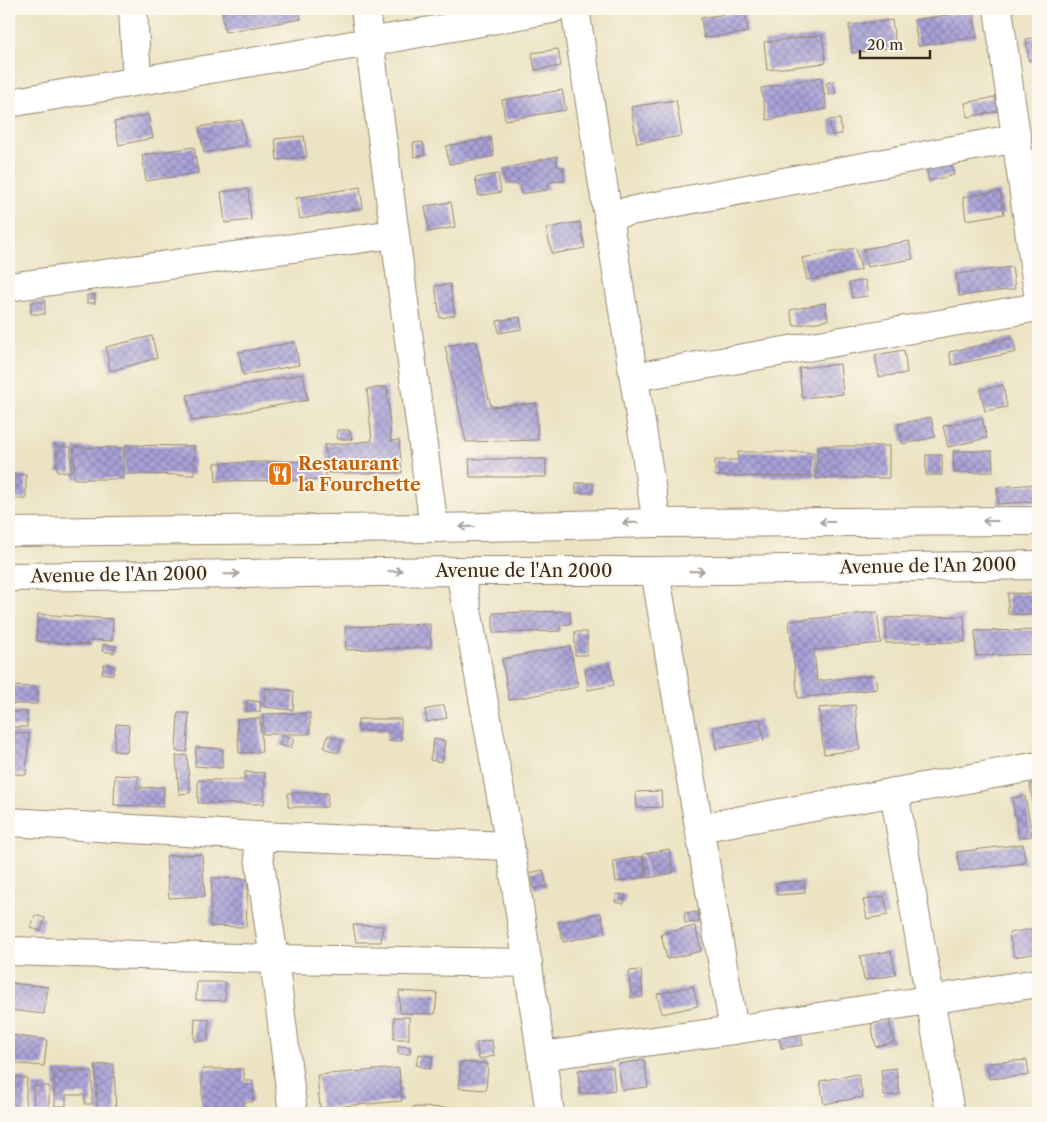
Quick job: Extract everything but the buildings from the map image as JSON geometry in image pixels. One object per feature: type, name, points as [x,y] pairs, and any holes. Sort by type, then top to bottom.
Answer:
[{"type":"street","points":[[133,9],[137,81]]},
{"type":"street","points":[[365,9],[434,528]]},
{"type":"street","points":[[9,103],[552,9]]},
{"type":"street","points":[[575,9],[657,523]]},
{"type":"street","points":[[998,9],[1038,293]]},
{"type":"street","points":[[609,215],[1017,138]]},
{"type":"street","points":[[9,287],[394,234]]},
{"type":"street","points":[[634,377],[1038,306]]},
{"type":"street","points":[[9,532],[1038,520]]},
{"type":"street","name":"Avenue de l'An 2000","points":[[9,576],[460,571],[655,571],[1038,564]]},
{"type":"street","points":[[460,571],[510,846],[550,1113]]},
{"type":"street","points":[[655,571],[734,1030]]},
{"type":"street","points":[[699,828],[1038,766]]},
{"type":"street","points":[[894,792],[950,1113]]},
{"type":"street","points":[[9,822],[256,836],[510,846]]},
{"type":"street","points":[[256,836],[274,959],[293,1113]]},
{"type":"street","points":[[9,951],[528,964]]},
{"type":"street","points":[[541,1056],[734,1030],[1038,983]]},
{"type":"place","name":"Restaurant la Fourchette","points":[[280,474]]}]
